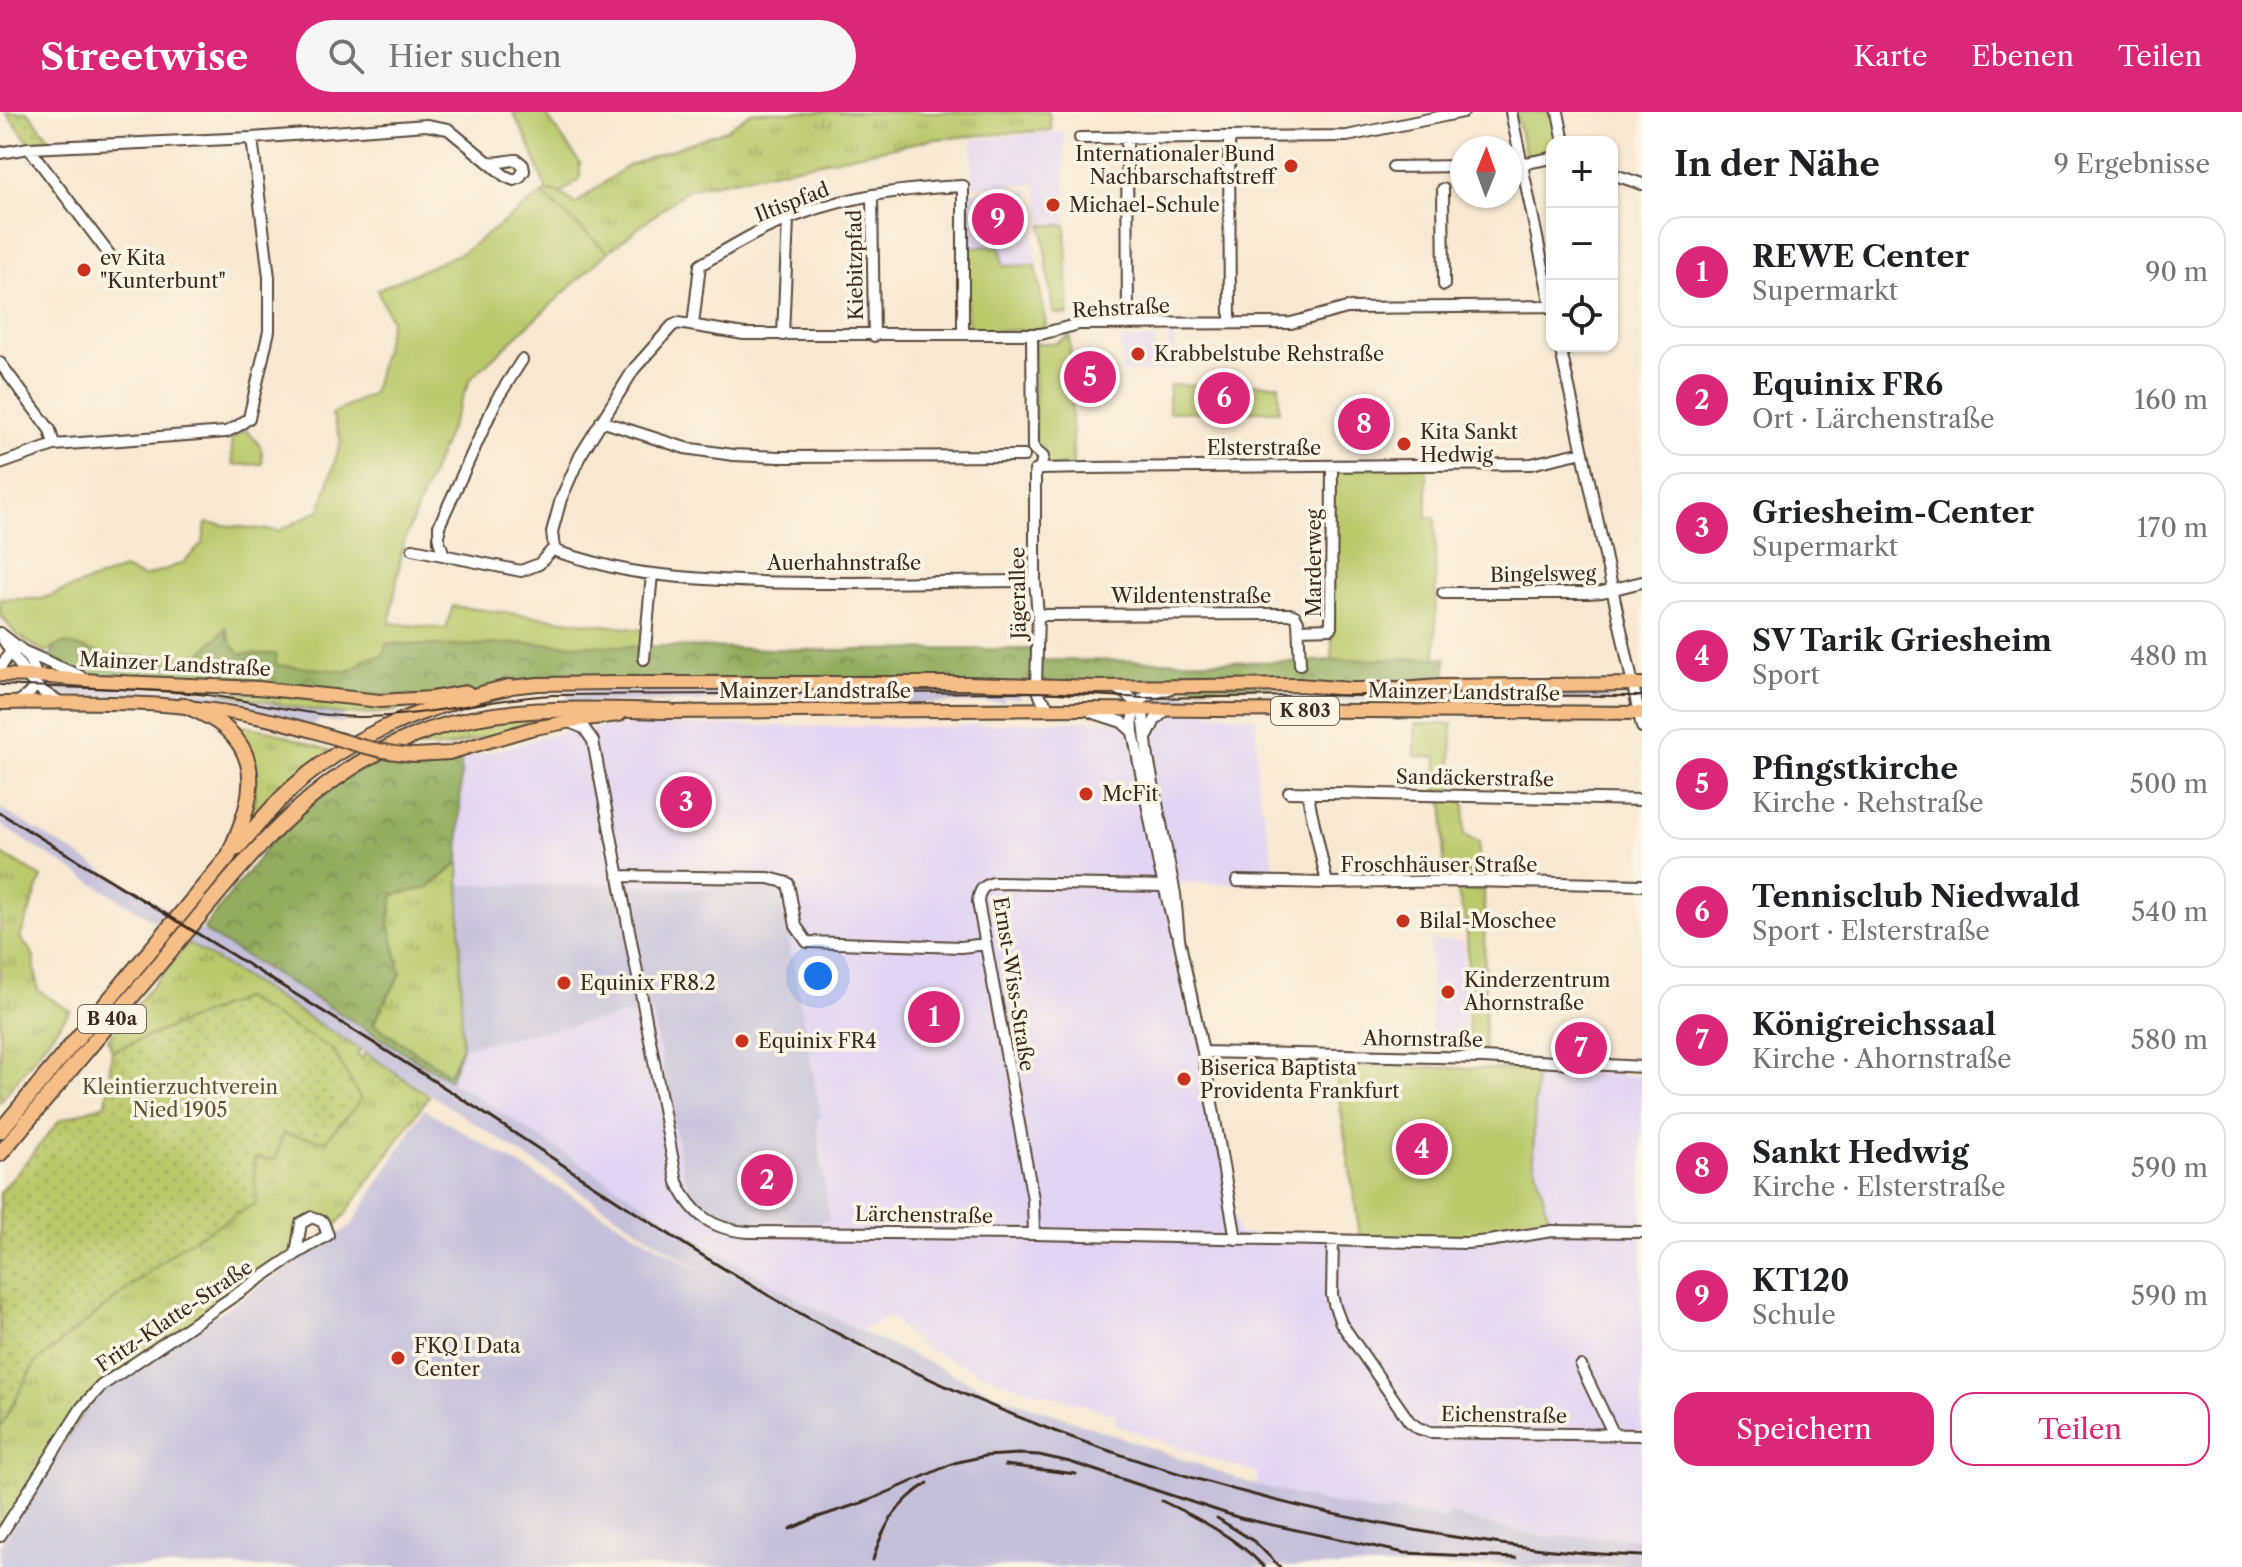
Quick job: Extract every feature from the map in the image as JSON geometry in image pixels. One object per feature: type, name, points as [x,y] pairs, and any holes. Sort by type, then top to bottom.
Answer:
[{"type":"highway","name":"B 40a","points":[[0,1131],[271,809],[316,769],[371,734],[422,711],[509,687]]},
{"type":"highway","points":[[184,705],[208,716],[233,737],[249,765],[251,779],[246,813],[228,857],[193,899]]},
{"type":"highway","name":"B 40a","points":[[0,1154],[267,837],[317,791],[345,772],[397,743],[459,722],[536,710],[669,711]]},
{"type":"main road","name":"Mainzer Landstraße","points":[[0,675],[258,688],[380,701],[432,698],[509,687],[604,683],[1114,687],[1299,685],[1399,689],[1638,684]]},
{"type":"main road","name":"Mainzer Landstraße","points":[[0,703],[59,701],[184,705],[261,716],[364,748],[415,755],[449,753],[567,721],[669,711],[1138,708],[1641,713]]},
{"type":"street","points":[[1080,138],[1347,136],[1463,112]]},
{"type":"street","points":[[1511,112],[1513,136]]},
{"type":"street","points":[[1558,112],[1563,136]]},
{"type":"street","points":[[0,153],[29,148],[433,126],[448,129],[490,162]]},
{"type":"street","points":[[1127,137],[1128,323]]},
{"type":"street","points":[[1229,137],[1230,323]]},
{"type":"street","points":[[0,464],[54,445],[226,432],[251,416],[269,331],[269,277],[252,138]]},
{"type":"street","points":[[29,148],[112,258]]},
{"type":"street","points":[[1522,164],[1546,159]]},
{"type":"street","points":[[1393,167],[1443,172],[1450,170]]},
{"type":"street","points":[[1618,176],[1642,184]]},
{"type":"street","name":"Iltispfad","points":[[693,325],[700,265],[769,227],[812,210],[872,195],[909,188],[963,186],[963,334]]},
{"type":"street","points":[[1443,189],[1444,296]]},
{"type":"street","points":[[1522,190],[1546,288]]},
{"type":"street","name":"Kiebitzpfad","points":[[872,195],[874,336]]},
{"type":"street","points":[[783,335],[788,220]]},
{"type":"street","name":"Rehstraße","points":[[693,325],[744,334],[1032,334],[1053,332],[1079,324],[1299,322],[1347,308],[1444,296],[1546,308]]},
{"type":"street","points":[[413,549],[521,571],[539,564],[554,548],[552,532],[561,499],[580,456],[634,369],[672,326],[683,323],[693,325]]},
{"type":"street","name":"Jägerallee","points":[[1032,334],[1033,448],[1043,457],[1038,470],[1036,685]]},
{"type":"street","points":[[1561,352],[1613,589],[1638,684],[1642,727]]},
{"type":"street","points":[[444,555],[439,541],[439,526],[491,412],[522,360]]},
{"type":"street","points":[[0,363],[50,430],[54,445]]},
{"type":"street","points":[[601,421],[685,448],[733,455],[1024,456],[1033,448]]},
{"type":"street","name":"Elsterstraße","points":[[1038,470],[1531,464],[1583,452]]},
{"type":"street","points":[[1024,456],[1025,465],[1038,470]]},
{"type":"street","name":"Marderweg","points":[[1299,629],[1331,628],[1332,466]]},
{"type":"street","name":"Auerhahnstraße","points":[[554,548],[582,559],[652,574],[778,582],[1035,581]]},
{"type":"street","points":[[644,659],[652,574]]},
{"type":"street","name":"Bingelsweg","points":[[1443,593],[1588,593],[1642,582]]},
{"type":"street","name":"Wildentenstraße","points":[[1038,615],[1290,614],[1298,621],[1299,629]]},
{"type":"street","points":[[1299,629],[1300,664]]},
{"type":"street","points":[[0,634],[23,651],[70,673],[98,681]]},
{"type":"street","points":[[0,634],[45,694],[59,701]]},
{"type":"street","points":[[0,668],[11,651]]},
{"type":"street","points":[[16,703],[26,696],[34,666],[23,651]]},
{"type":"street","points":[[1036,685],[1041,698],[1051,710]]},
{"type":"street","points":[[1179,939],[1172,923],[1159,865],[1133,732],[1138,708],[1150,694],[1182,686]]},
{"type":"street","points":[[1114,687],[1125,693],[1138,708],[1146,741],[1171,874],[1179,939],[1203,1052],[1236,1239]]},
{"type":"street","points":[[1082,709],[1122,722],[1133,732]]},
{"type":"street","points":[[1146,741],[1155,720],[1167,709]]},
{"type":"street","points":[[593,741],[602,722],[623,714]]},
{"type":"street","points":[[567,721],[584,728],[593,741]]},
{"type":"street","name":"Lärchenstraße","points":[[593,741],[677,1182],[689,1205],[723,1229],[749,1232],[1466,1243],[1552,1231],[1642,1232]]},
{"type":"street","name":"Sandäckerstraße","points":[[1289,792],[1642,800]]},
{"type":"street","points":[[1307,792],[1327,883]]},
{"type":"street","points":[[1151,886],[1157,877],[1159,865]]},
{"type":"street","points":[[1164,886],[1171,874]]},
{"type":"street","points":[[618,876],[769,878],[783,881],[788,883],[796,926],[807,942],[961,947],[986,944]]},
{"type":"street","name":"Froschhäuser Straße","points":[[1237,881],[1642,885]]},
{"type":"street","name":"Ernst-Wiss-Straße","points":[[1034,1234],[1033,1199],[978,902],[979,892],[993,883],[1164,886]]},
{"type":"street","name":"Ahornstraße","points":[[1203,1052],[1483,1058],[1642,1067]]},
{"type":"street","name":"Eichenstraße","points":[[1333,1240],[1332,1295],[1341,1323],[1409,1421],[1418,1428],[1430,1432],[1642,1435]]},
{"type":"street","name":"Fritz-Klatte-Straße","points":[[0,1536],[82,1407],[101,1386],[296,1254]]},
{"type":"street","name":"Eichenstraße","points":[[1581,1366],[1614,1435]]},
{"type":"shaded area","name":"Michael-Schule","points":[[1064,131],[1068,315],[1053,313],[1037,184],[972,186],[973,140]]},
{"type":"shaded area","points":[[1029,191],[1036,265],[1003,266],[964,247],[963,192]]},
{"type":"shaded area","name":"Krabbelstube Rehstraße","points":[[1168,334],[1174,334],[1175,371],[1122,372],[1121,340],[1154,339],[1155,358],[1169,358]]},
{"type":"shaded area","points":[[41,680],[219,692],[291,707],[343,713],[343,723],[318,720],[314,727],[268,713],[212,702],[64,695],[48,689]]},
{"type":"shaded area","points":[[954,686],[1005,687],[1005,691],[1020,691],[1020,699],[1005,698],[1005,702],[874,704],[873,700],[823,699],[567,702],[566,691],[953,690]]},
{"type":"shaded area","points":[[1442,693],[1442,701],[1151,703],[1146,700],[1156,695]]},
{"type":"shaded area","points":[[1448,693],[1610,693],[1610,700],[1448,701]]},
{"type":"shaded area","points":[[1167,709],[1256,718],[1257,781],[1278,885],[1165,882],[1238,1234],[1468,1239],[1551,1225],[1533,1158],[1536,1070],[1642,1076],[1642,1538],[1542,1536],[1448,1513],[1445,1519],[1388,1509],[1387,1514],[1256,1485],[1258,1473],[1117,1425],[1115,1414],[1000,1381],[942,1356],[922,1346],[888,1316],[860,1331],[734,1261],[450,1080],[462,1047],[652,1009],[683,1172],[699,1201],[716,1214],[734,1220],[821,1222],[824,1162],[780,893],[773,890],[610,885],[459,885],[461,760],[564,732],[620,725],[943,727],[1165,720]]},
{"type":"shaded area","points":[[0,808],[450,1080],[800,1300],[994,1393],[1256,1485],[1320,1501],[1386,1514],[1388,1509],[1445,1519],[1448,1513],[1542,1536],[1642,1538],[1642,1567],[1521,1567],[1487,1563],[1487,1567],[0,1567],[0,1545],[95,1399],[117,1381],[351,1226],[424,1109],[715,1280],[365,1052],[0,825]]},
{"type":"shaded area","points":[[459,885],[610,885],[773,890],[780,893],[821,1116],[817,1121],[829,1220],[734,1220],[716,1214],[693,1193],[683,1172],[652,1010],[462,1047]]},
{"type":"shaded area","name":"Kinderzentrum Ahornstraße","points":[[1430,941],[1463,941],[1465,1043],[1458,1043],[1458,1049],[1432,1049]]},
{"type":"green space","points":[[6,112],[28,112],[54,144],[31,145]]},
{"type":"green space","points":[[513,112],[544,112],[580,163],[580,179],[561,193],[547,191]]},
{"type":"green space","points":[[752,112],[1049,112],[1051,130],[934,139],[688,189],[608,252],[542,194],[547,191],[561,193],[575,204],[627,166],[726,130]]},
{"type":"green space","points":[[1516,112],[1552,112],[1558,136],[1546,136],[1546,153],[1529,157]]},
{"type":"green space","points":[[542,194],[608,252],[470,379],[403,544],[390,623],[446,629],[453,606],[652,631],[646,647],[387,643],[383,655],[365,659],[354,669],[344,671],[276,665],[276,654],[240,653],[233,646],[226,628],[196,659],[108,655],[66,643],[45,653],[16,634],[0,615],[0,599],[41,599],[123,569],[144,577],[183,563],[203,543],[206,523],[279,531],[320,510],[341,441],[332,414],[373,393],[391,320],[377,290],[463,252]]},
{"type":"green space","points":[[1042,225],[1066,225],[1068,315],[1053,313]]},
{"type":"green space","points":[[1001,246],[1003,266],[1036,265],[1046,325],[1041,330],[968,331],[964,247]]},
{"type":"green space","points":[[1070,336],[1073,466],[1042,467],[1035,447],[1034,343],[1056,343]]},
{"type":"green space","points":[[1279,384],[1279,411],[1169,412],[1169,385]]},
{"type":"green space","points":[[246,430],[259,445],[262,464],[233,465],[231,439]]},
{"type":"green space","points":[[1427,465],[1427,517],[1435,518],[1436,658],[1332,660],[1332,466]]},
{"type":"green space","points":[[390,624],[443,646],[525,643],[817,650],[1037,649],[1038,660],[1299,662],[1446,658],[1446,687],[567,683],[432,698],[98,681],[47,662],[56,646],[66,643],[108,655],[196,659],[226,628],[228,637],[240,653],[277,654],[276,665],[350,671],[365,659],[383,655]]},
{"type":"green space","points":[[219,692],[271,693],[376,705],[419,705],[370,714],[344,714]]},
{"type":"green space","points":[[539,716],[568,716],[447,747],[397,748],[462,727]]},
{"type":"green space","points":[[1415,724],[1452,724],[1451,789],[1465,805],[1464,835],[1479,842],[1479,874],[1443,873],[1444,805],[1436,789],[1437,757],[1415,756]]},
{"type":"green space","points":[[229,725],[272,731],[331,751],[248,826],[255,795]]},
{"type":"green space","points":[[461,760],[459,863],[428,888],[393,895],[389,923],[401,973],[373,1024],[449,1074],[462,1047],[450,1080],[217,939],[204,928],[293,818],[348,775],[379,763],[422,767]]},
{"type":"green space","points":[[0,853],[42,877],[20,938],[33,954],[38,990],[70,1011],[0,1102]]},
{"type":"green space","points":[[459,863],[462,1047],[449,1074],[373,1024],[401,973],[389,923],[393,895],[428,888]]},
{"type":"green space","points":[[1457,890],[1484,890],[1485,1051],[1469,1050],[1467,928]]},
{"type":"green space","points":[[188,943],[361,1050],[357,1055],[362,1059],[365,1052],[429,1096],[328,1235],[323,1222],[301,1223],[296,1254],[101,1386],[0,1536],[0,1428],[34,1363],[180,1247],[256,1203],[243,998],[112,1051],[108,1039]]},
{"type":"green space","name":"Kleintierzuchtverein Nied 1905","points":[[243,998],[333,1050],[361,1100],[325,1141],[283,1134],[275,1160],[254,1158],[256,1203],[180,1247],[35,1363],[0,1428],[0,1193],[60,1120],[106,1104],[112,1051]]},
{"type":"green space","points":[[1334,1065],[1536,1070],[1533,1158],[1551,1225],[1468,1239],[1360,1236]]},
{"type":"tram line","points":[[0,685],[189,693],[316,714],[359,717],[407,714],[553,695],[1039,692],[1144,698],[1642,696]]},
{"type":"railway","points":[[0,813],[390,1053],[749,1284],[867,1349],[942,1384],[1095,1446],[1253,1495],[1333,1514],[1471,1540],[1556,1551],[1642,1556]]},
{"type":"railway","points":[[812,1519],[870,1500],[954,1463],[985,1456],[1039,1455],[1070,1462],[1240,1518],[1405,1553],[1516,1558]]},
{"type":"railway","points":[[1005,1465],[1076,1474]]},
{"type":"railway","points":[[873,1560],[893,1516],[908,1498],[928,1483]]},
{"type":"railway","points":[[1162,1501],[1229,1538],[1264,1567]]},
{"type":"railway","points":[[790,1529],[820,1516]]},
{"type":"railway","points":[[1217,1518],[1255,1542],[1280,1567]]},
{"type":"place","name":"Internationaler Bund Nachbarschaftstreff","points":[[1291,166]]},
{"type":"place","name":"Michael-Schule","points":[[1053,205]]},
{"type":"place","name":"KT120","points":[[998,219]]},
{"type":"place","name":"ev Kita \"Kunterbunt\"","points":[[84,270]]},
{"type":"place","name":"Krabbelstube Rehstraße","points":[[1138,354]]},
{"type":"place","name":"Pfingstkirche","points":[[1090,377]]},
{"type":"place","name":"Tennisclub Niedwald","points":[[1224,398]]},
{"type":"place","name":"Sankt Hedwig","points":[[1364,424]]},
{"type":"place","name":"Kita Sankt Hedwig","points":[[1404,444]]},
{"type":"place","name":"McFit","points":[[1086,794]]},
{"type":"place","name":"Griesheim-Center","points":[[686,802]]},
{"type":"place","name":"Bilal-Moschee","points":[[1403,921]]},
{"type":"place","name":"Equinix FR8.2","points":[[564,983]]},
{"type":"place","name":"Kinderzentrum Ahornstraße","points":[[1448,992]]},
{"type":"place","name":"REWE Center","points":[[934,1017]]},
{"type":"place","name":"Equinix FR4","points":[[742,1041]]},
{"type":"place","name":"Königreichssaal","points":[[1581,1048]]},
{"type":"place","name":"Biserica Baptista Providenta Frankfurt","points":[[1184,1079]]},
{"type":"place","name":"SV Tarik Griesheim","points":[[1422,1149]]},
{"type":"place","name":"Equinix FR6","points":[[767,1180]]},
{"type":"place","name":"FKQ I Data Center","points":[[398,1358]]}]
